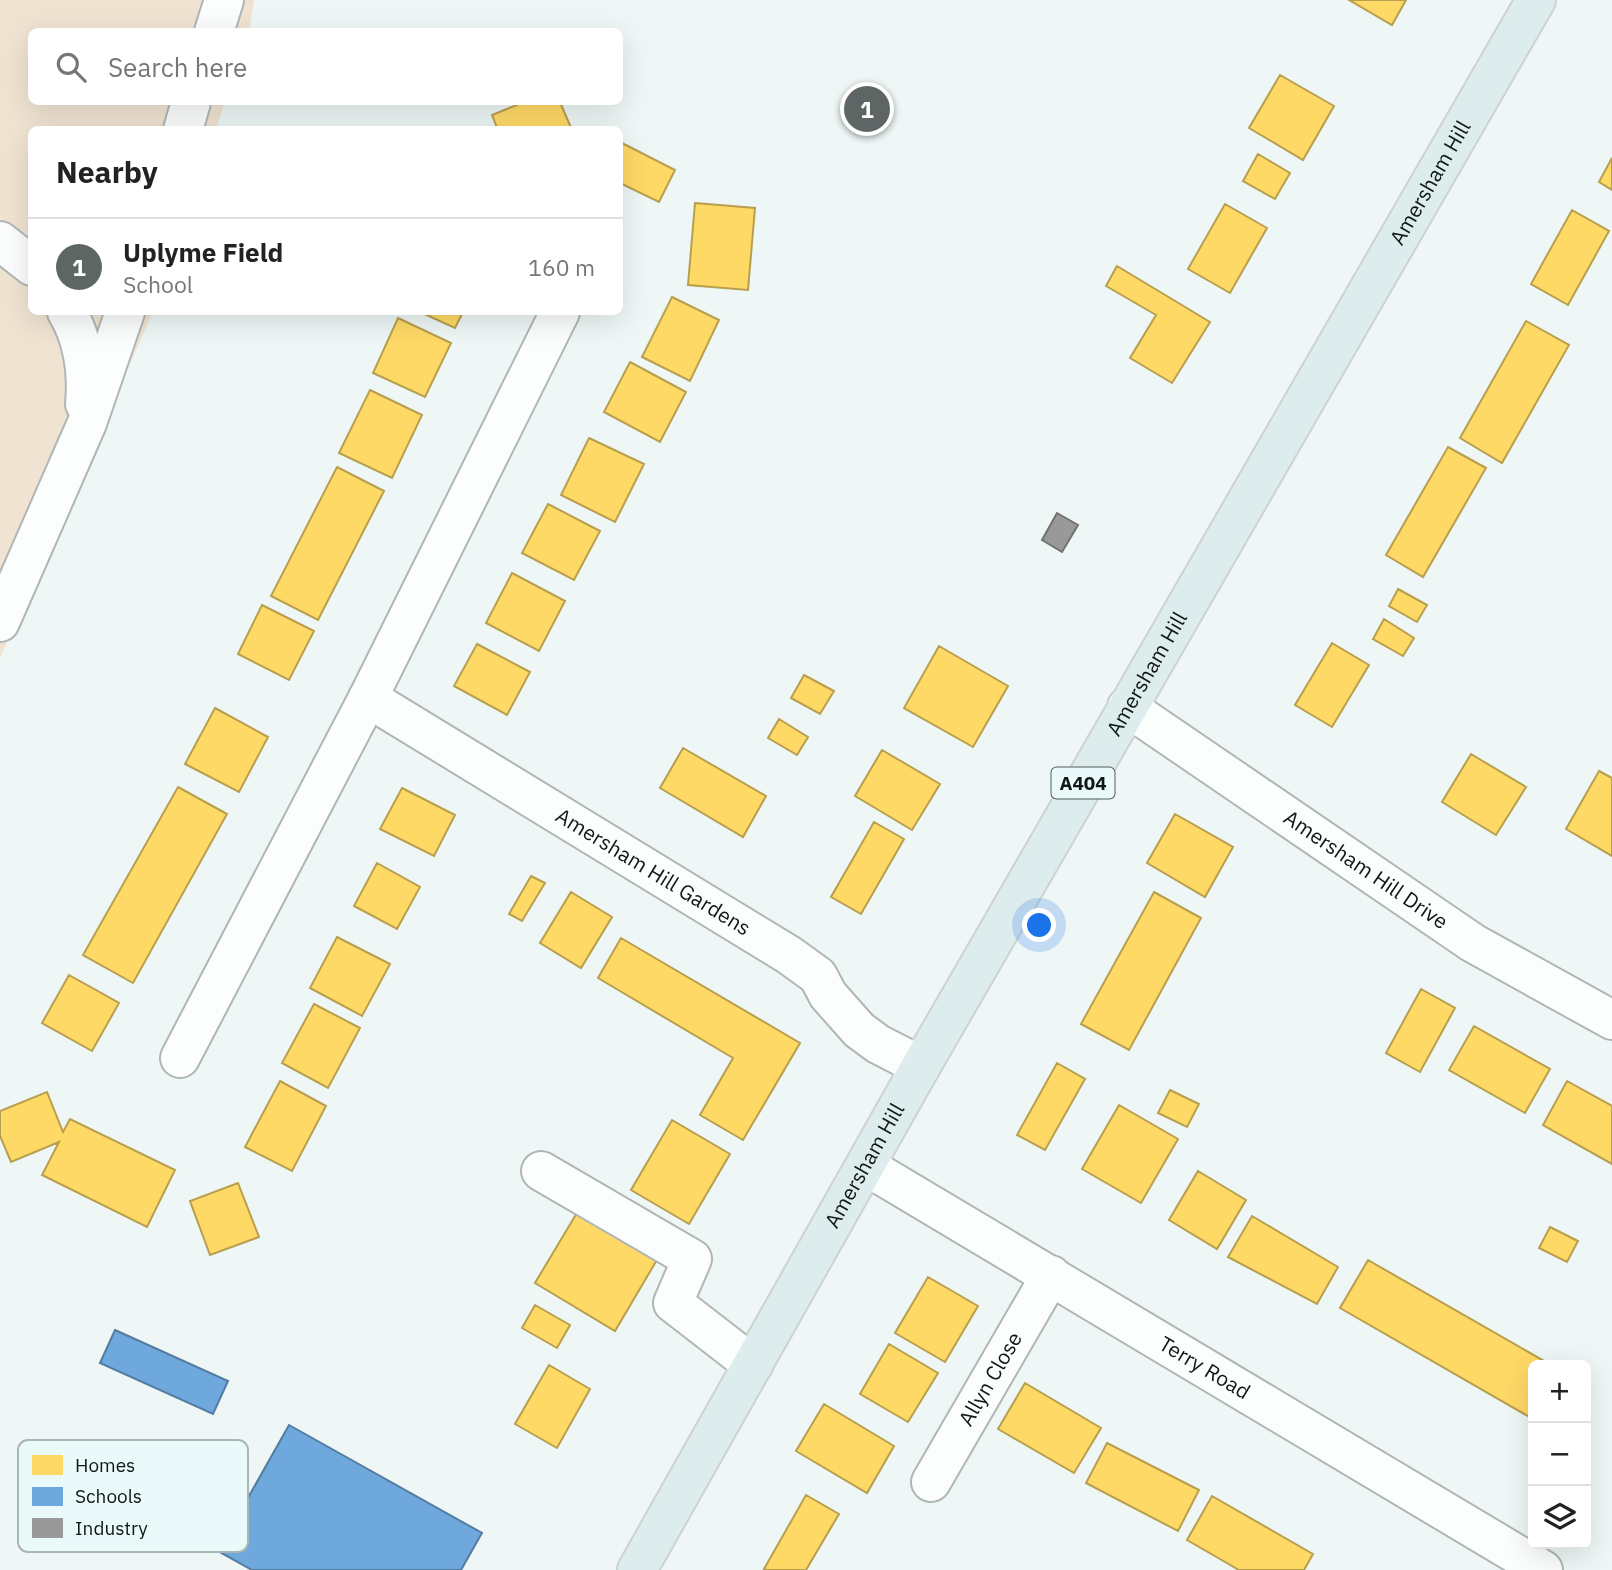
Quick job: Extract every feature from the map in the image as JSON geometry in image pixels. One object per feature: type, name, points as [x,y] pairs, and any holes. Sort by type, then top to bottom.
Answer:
[{"type":"main road","name":"Amersham Hill","points":[[637,1570],[920,1066],[1536,0]]},
{"type":"street","points":[[215,28],[224,0]]},
{"type":"street","points":[[184,126],[190,105]]},
{"type":"street","points":[[0,242],[28,263]]},
{"type":"street","points":[[180,1058],[368,698],[558,315]]},
{"type":"street","points":[[72,322],[87,339],[99,340],[110,338],[122,321]]},
{"type":"street","points":[[0,622],[81,436],[122,321]]},
{"type":"street","points":[[72,322],[88,380],[81,436]]},
{"type":"street","name":"Amersham Hill Gardens","points":[[368,698],[789,955],[818,976],[828,995],[859,1030],[878,1044],[920,1066]]},
{"type":"street","name":"Amersham Hill Drive","points":[[1127,707],[1473,943],[1612,1020]]},
{"type":"street","name":"Terry Road","points":[[866,1166],[1543,1570]]},
{"type":"street","points":[[541,1171],[692,1259],[673,1303],[753,1365]]},
{"type":"street","name":"Allyn Close","points":[[931,1482],[1051,1275]]},
{"type":"shaded area","points":[[0,0],[254,0],[249,28],[28,28],[28,105],[224,105],[217,126],[28,126],[28,315],[152,315],[0,658]]},
{"type":"building: Homes","points":[[1349,0],[1406,0],[1392,25]]},
{"type":"building: Homes","points":[[1280,75],[1334,106],[1303,160],[1249,128]]},
{"type":"building: Homes","points":[[517,105],[561,105],[570,126],[496,126],[492,115]]},
{"type":"building: Homes","points":[[623,144],[675,170],[659,202],[623,184]]},
{"type":"building: Homes","points":[[1258,154],[1290,173],[1275,199],[1243,181]]},
{"type":"building: Homes","points":[[1612,158],[1612,190],[1599,182]]},
{"type":"building: Homes","points":[[695,203],[755,208],[748,290],[688,285]]},
{"type":"building: Homes","points":[[1225,204],[1267,228],[1230,293],[1188,269]]},
{"type":"building: Homes","points":[[1572,210],[1609,231],[1568,305],[1531,284]]},
{"type":"building: Homes","points":[[1117,266],[1210,322],[1172,383],[1130,358],[1156,315],[1106,286]]},
{"type":"building: Homes","points":[[672,297],[719,320],[690,381],[642,357]]},
{"type":"building: Homes","points":[[427,315],[462,315],[455,328]]},
{"type":"building: Homes","points":[[398,318],[451,343],[425,397],[373,373]]},
{"type":"building: Homes","points":[[1526,321],[1569,345],[1502,463],[1460,438]]},
{"type":"building: Homes","points":[[630,362],[686,392],[660,442],[604,412]]},
{"type":"building: Homes","points":[[370,390],[422,415],[392,478],[339,453]]},
{"type":"building: Homes","points":[[589,438],[644,464],[615,522],[561,495]]},
{"type":"building: Homes","points":[[1448,447],[1486,468],[1423,577],[1386,555]]},
{"type":"building: Homes","points":[[337,467],[384,491],[318,620],[271,596]]},
{"type":"building: Homes","points":[[548,504],[600,531],[574,580],[522,553]]},
{"type":"building: Homes","points":[[512,573],[565,601],[539,651],[486,623]]},
{"type":"building: Homes","points":[[1398,589],[1427,605],[1417,622],[1389,606]]},
{"type":"building: Homes","points":[[262,605],[314,631],[289,680],[238,654]]},
{"type":"building: Homes","points":[[1384,619],[1414,638],[1403,656],[1373,639]]},
{"type":"building: Homes","points":[[1332,643],[1369,665],[1332,727],[1295,705]]},
{"type":"building: Homes","points":[[477,644],[530,672],[507,715],[454,686]]},
{"type":"building: Homes","points":[[939,646],[1008,686],[973,747],[904,708]]},
{"type":"building: Homes","points":[[804,675],[834,691],[820,714],[791,698]]},
{"type":"building: Homes","points":[[215,708],[268,737],[239,792],[185,764]]},
{"type":"building: Homes","points":[[779,719],[808,737],[797,755],[768,738]]},
{"type":"building: Homes","points":[[683,748],[766,796],[743,837],[660,788]]},
{"type":"building: Homes","points":[[882,750],[940,784],[912,830],[855,796]]},
{"type":"building: Homes","points":[[1471,754],[1526,787],[1496,835],[1442,802]]},
{"type":"building: Homes","points":[[1599,771],[1612,778],[1612,856],[1566,829]]},
{"type":"building: Homes","points":[[178,787],[227,814],[133,983],[83,955]]},
{"type":"building: Homes","points":[[402,788],[455,815],[434,856],[380,829]]},
{"type":"building: Homes","points":[[1175,814],[1233,847],[1205,897],[1147,863]]},
{"type":"building: Homes","points":[[874,822],[904,839],[861,914],[831,897]]},
{"type":"building: Homes","points":[[377,863],[420,887],[397,929],[354,906]]},
{"type":"building: Homes","points":[[531,876],[545,883],[522,921],[509,914]]},
{"type":"building: Homes","points":[[571,892],[612,917],[581,968],[540,943]]},
{"type":"building: Homes","points":[[1154,892],[1201,918],[1129,1050],[1081,1024]]},
{"type":"building: Homes","points":[[337,937],[390,964],[362,1016],[310,988]]},
{"type":"building: Homes","points":[[621,938],[800,1043],[743,1140],[700,1115],[733,1058],[598,978]]},
{"type":"building: Homes","points":[[69,975],[119,1003],[92,1051],[42,1023]]},
{"type":"building: Homes","points":[[1421,989],[1455,1008],[1420,1072],[1386,1053]]},
{"type":"building: Homes","points":[[314,1004],[360,1028],[328,1088],[282,1063]]},
{"type":"building: Homes","points":[[1474,1026],[1550,1069],[1525,1113],[1449,1070]]},
{"type":"building: Homes","points":[[1057,1063],[1085,1079],[1045,1150],[1017,1135]]},
{"type":"building: Homes","points":[[280,1081],[326,1106],[292,1171],[245,1147]]},
{"type":"building: Homes","points":[[1567,1081],[1612,1106],[1612,1164],[1543,1125]]},
{"type":"building: Homes","points":[[1170,1090],[1199,1104],[1187,1127],[1158,1113]]},
{"type":"building: Homes","points":[[47,1092],[63,1132],[70,1119],[175,1170],[147,1227],[42,1175],[59,1142],[11,1162],[0,1136],[0,1111]]},
{"type":"building: Homes","points":[[1119,1105],[1178,1139],[1141,1203],[1082,1169]]},
{"type":"building: Homes","points":[[672,1120],[730,1154],[689,1224],[631,1190]]},
{"type":"building: Homes","points":[[1198,1171],[1246,1200],[1217,1249],[1169,1220]]},
{"type":"building: Homes","points":[[238,1183],[259,1237],[210,1255],[190,1201]]},
{"type":"building: Homes","points":[[581,1206],[661,1253],[615,1331],[535,1283]]},
{"type":"building: Homes","points":[[1252,1216],[1338,1267],[1317,1304],[1228,1257]]},
{"type":"building: Homes","points":[[1550,1227],[1578,1241],[1567,1262],[1539,1248]]},
{"type":"building: Homes","points":[[1368,1260],[1542,1360],[1528,1360],[1528,1416],[1340,1308]]},
{"type":"building: Homes","points":[[928,1277],[978,1306],[945,1362],[895,1333]]},
{"type":"building: Homes","points":[[535,1305],[570,1325],[557,1348],[522,1328]]},
{"type":"building: Homes","points":[[889,1344],[938,1373],[908,1422],[860,1394]]},
{"type":"building: Homes","points":[[549,1365],[590,1389],[557,1448],[515,1424]]},
{"type":"building: Homes","points":[[1025,1383],[1101,1428],[1074,1473],[998,1429]]},
{"type":"building: Homes","points":[[824,1404],[894,1446],[867,1493],[796,1451]]},
{"type":"building: Homes","points":[[1107,1443],[1199,1490],[1178,1531],[1086,1483]]},
{"type":"building: Homes","points":[[806,1495],[839,1514],[806,1570],[764,1569]]},
{"type":"building: Homes","points":[[1212,1496],[1313,1554],[1304,1570],[1239,1570],[1187,1540]]},
{"type":"building: Schools","points":[[115,1330],[228,1381],[213,1414],[100,1363]]},
{"type":"building: Schools","points":[[289,1425],[482,1533],[461,1570],[252,1570],[220,1552],[248,1552],[248,1498]]},
{"type":"building: Industry","points":[[1057,513],[1078,525],[1062,552],[1042,540]]},
{"type":"place","name":"Uplyme Field","points":[[867,109]]}]
